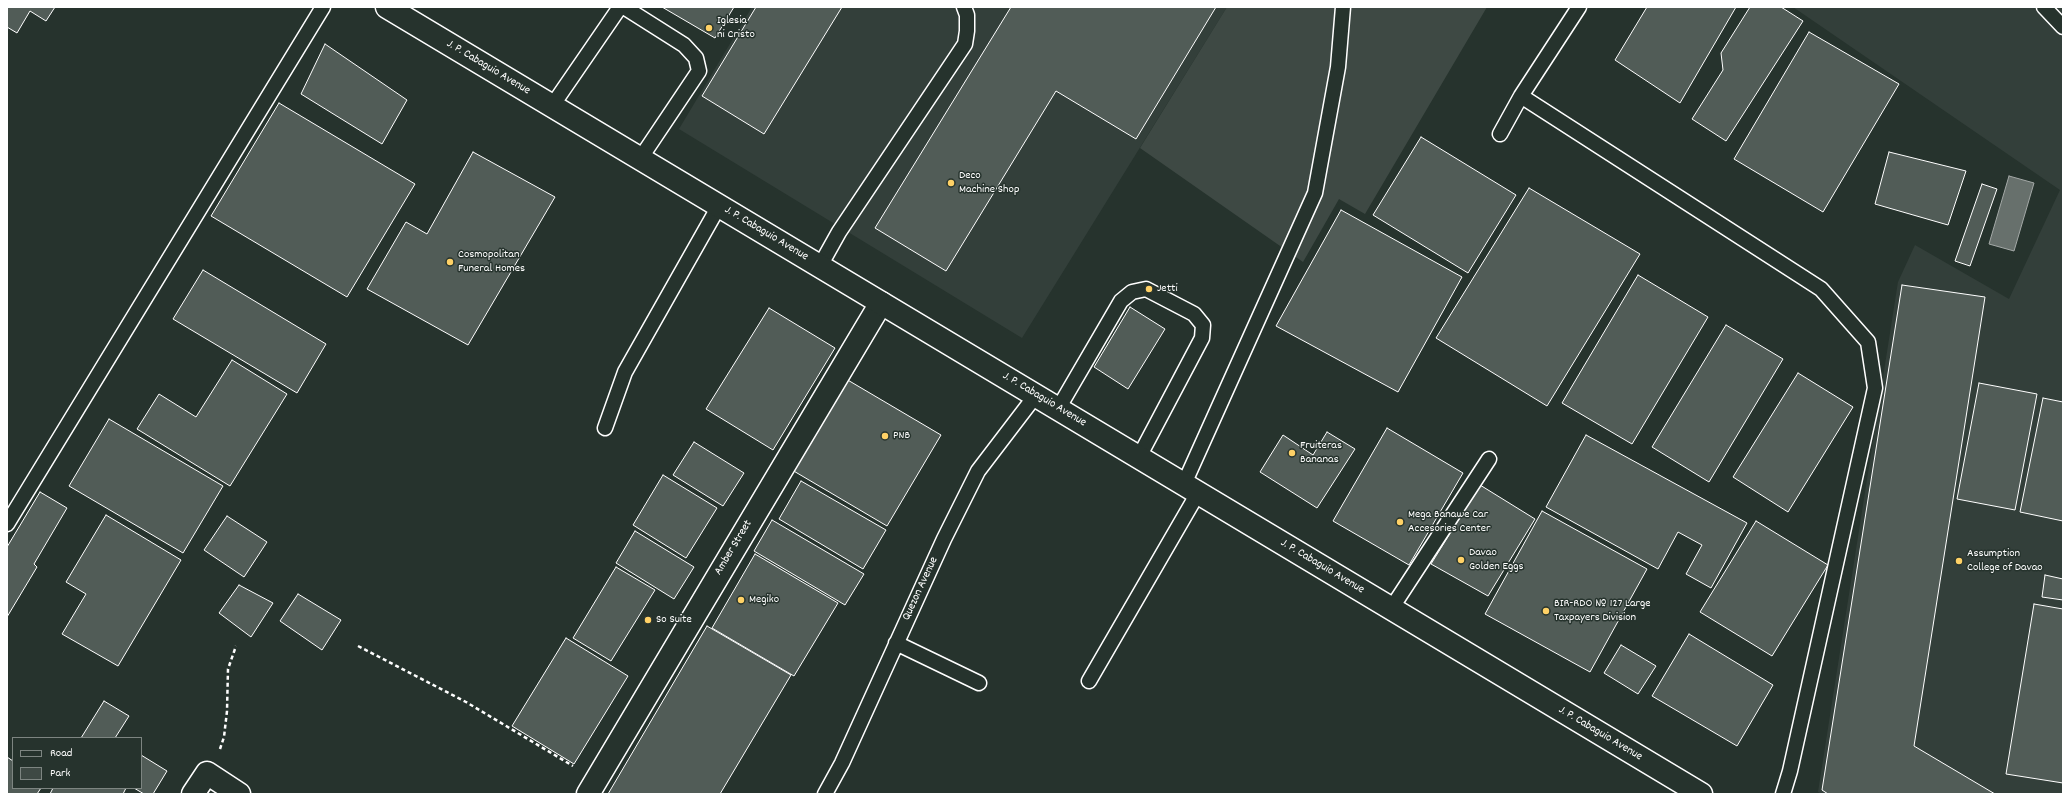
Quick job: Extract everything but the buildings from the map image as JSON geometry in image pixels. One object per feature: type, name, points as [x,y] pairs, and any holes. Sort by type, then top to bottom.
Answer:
[{"type":"main road","name":"J. P. Cabaguio Avenue","points":[[387,7],[1701,794]]},
{"type":"main road","name":"Amber Street","points":[[592,787],[881,303]]},
{"type":"main road","points":[[193,794],[207,773],[239,794]]},
{"type":"lane","points":[[7,524],[323,7]]},
{"type":"lane","points":[[552,106],[620,7]]},
{"type":"lane","points":[[624,7],[684,45],[696,58],[699,71],[640,159]]},
{"type":"lane","points":[[820,266],[839,232],[964,44],[967,32],[967,15],[964,7]]},
{"type":"lane","points":[[1089,680],[1191,489],[1316,193],[1338,67],[1343,7]]},
{"type":"lane","points":[[1500,134],[1522,96],[1579,7]]},
{"type":"lane","points":[[2044,7],[2063,27]]},
{"type":"lane","points":[[1522,96],[1821,289],[1868,342],[1875,388],[1790,771],[1783,794]]},
{"type":"lane","points":[[605,428],[625,372],[719,206]]},
{"type":"lane","points":[[1058,409],[1121,301],[1132,292],[1146,289],[1194,314],[1203,325],[1202,338],[1139,457]]},
{"type":"lane","name":"Quezon Avenue","points":[[825,794],[842,763],[896,642],[978,471],[1036,395]]},
{"type":"lane","points":[[1391,609],[1489,459]]},
{"type":"lane","points":[[896,642],[979,683]]},
{"type":"path","points":[[207,773],[216,757],[224,737],[227,711],[228,669],[236,646]]},
{"type":"path","points":[[358,646],[466,702],[592,787]]},
{"type":"shaded area","points":[[752,7],[1227,7],[1022,338],[679,129]]},
{"type":"shaded area","name":"Assumption College of Davao","points":[[1793,7],[2063,7],[2063,794],[1822,794],[1818,792],[1898,282],[1915,245],[2009,299],[2060,190]]},
{"type":"shaded area","points":[[2009,176],[2034,183],[2014,251],[1989,244]]},
{"type":"green space","points":[[1227,7],[1487,7],[1365,214],[1339,199],[1303,262],[1140,148]]},
{"type":"place","name":"Iglesia ni Cristo","points":[[709,28]]},
{"type":"place","name":"Deco Machine Shop","points":[[951,183]]},
{"type":"place","name":"Cosmopolitan Funeral Homes","points":[[450,262]]},
{"type":"place","name":"Jetti","points":[[1149,289]]},
{"type":"place","name":"PNB","points":[[885,436]]},
{"type":"place","name":"Fruiteras Bananas","points":[[1292,453]]},
{"type":"place","name":"Mega Banawe Car Accesories Center","points":[[1400,522]]},
{"type":"place","name":"Davao Golden Eggs","points":[[1461,560]]},
{"type":"place","name":"Assumption College of Davao","points":[[1959,561]]},
{"type":"place","name":"Megiko","points":[[741,600]]},
{"type":"place","name":"BIR-RDO № 127 Large Taxpayers Division","points":[[1546,611]]},
{"type":"place","name":"So Suite","points":[[648,620]]}]
